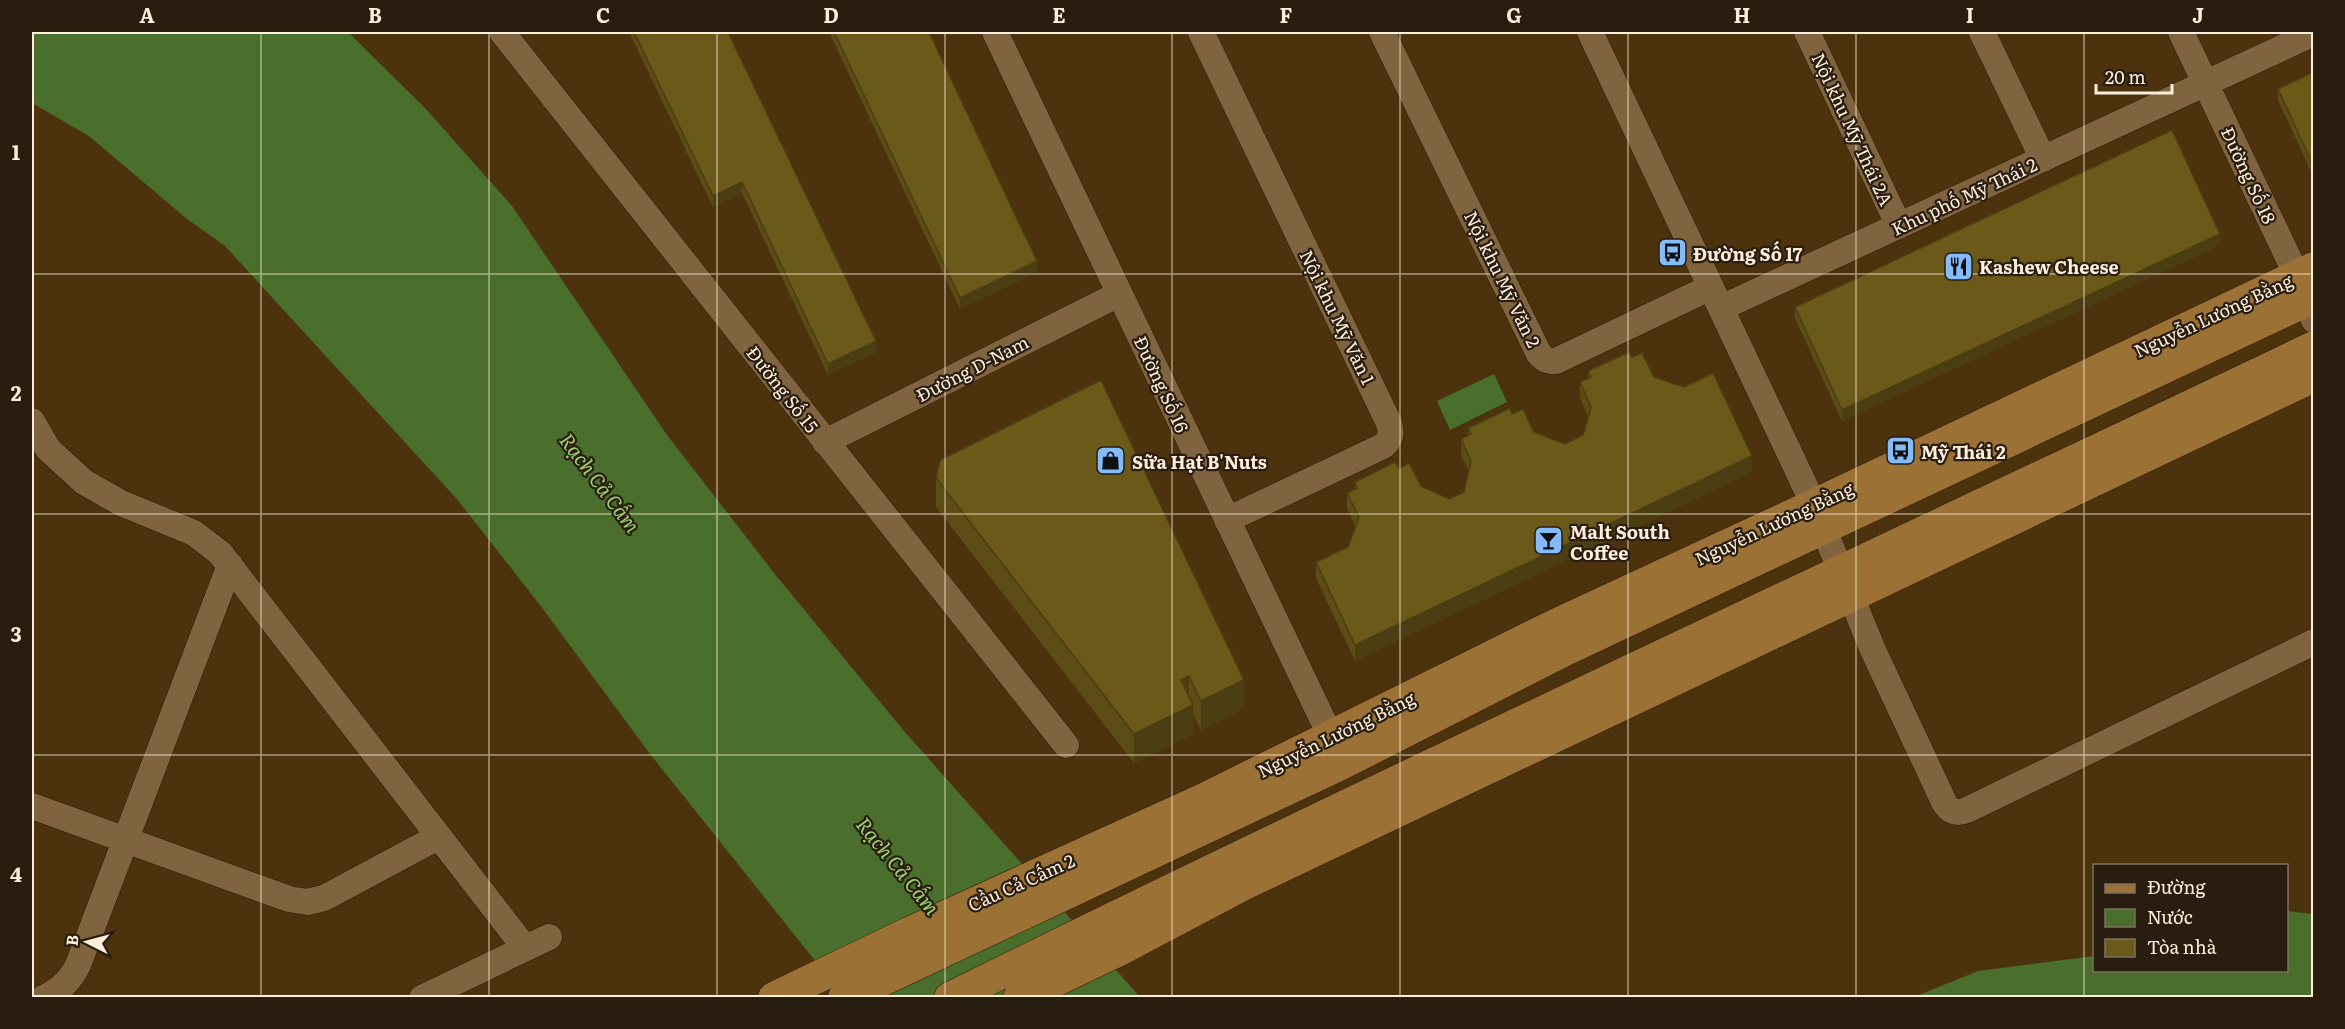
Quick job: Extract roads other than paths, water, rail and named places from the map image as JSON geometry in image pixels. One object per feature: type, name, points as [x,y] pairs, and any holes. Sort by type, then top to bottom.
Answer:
[{"type":"main road","name":"Nguyễn Lương Bằng","points":[[1209,812],[1336,750],[1565,650],[1819,516],[2309,292]]},
{"type":"main road","points":[[1846,584],[2313,347]]},
{"type":"main road","points":[[950,998],[1236,873],[1846,584],[2313,376]]},
{"type":"main road","name":"Cầu Cả Cấm 2","points":[[774,998],[909,933],[1209,812]]},
{"type":"main road","name":"Cầu Cả Cấm 2","points":[[844,998],[1209,812]]},
{"type":"main road","points":[[1019,998],[1119,950],[1236,873]]},
{"type":"street","name":"Đường Số 15","points":[[502,32],[1066,745]]},
{"type":"street","name":"Đường Số 16","points":[[995,32],[1336,750]]},
{"type":"street","name":"Nội khu Mỹ Văn 1","points":[[1201,32],[1389,423],[1391,432],[1389,440],[1383,446],[1227,520]]},
{"type":"street","name":"Nội khu Mỹ Văn 2","points":[[1382,32],[1539,354],[1544,359],[1550,362],[1556,361],[1716,298]]},
{"type":"street","points":[[1590,32],[1819,516],[1872,648],[1944,802],[1954,812],[1967,810],[2313,642]]},
{"type":"street","name":"Nội khu Mỹ Thái 2A","points":[[1807,32],[1899,226]]},
{"type":"street","points":[[1982,32],[2043,159]]},
{"type":"street","name":"Đường Số 18","points":[[2181,32],[2309,292]]},
{"type":"street","name":"Khu phố Mỹ Thái 2","points":[[1716,298],[1899,226],[2313,33]]},
{"type":"street","name":"Đường D-Nam","points":[[825,442],[1119,294]]},
{"type":"street","points":[[32,427],[48,449],[84,482],[115,500],[194,533],[208,542],[230,566],[525,948]]},
{"type":"street","points":[[44,998],[61,988],[74,974],[230,566]]},
{"type":"street","points":[[32,806],[289,899],[307,902],[324,898],[438,837]]},
{"type":"street","points":[[422,998],[549,937]]},
{"type":"water","name":"Rạch Cả Cấm","points":[[32,32],[348,32],[425,108],[512,206],[667,435],[774,573],[904,731],[1140,997],[844,997],[650,754],[540,605],[456,498],[225,246],[187,219],[89,136],[32,103]]},
{"type":"water","points":[[1494,374],[1507,402],[1450,430],[1437,401]]},
{"type":"water","points":[[2288,911],[2313,914],[2313,997],[1914,997],[1978,971],[2093,956],[2093,972],[2288,972]]},
{"type":"place","name":"Đường Số 17","points":[[1672,253]]},
{"type":"place","name":"Kashew Cheese","points":[[1958,266]]},
{"type":"place","name":"Mỹ Thái 2","points":[[1900,451]]},
{"type":"place","name":"Sữa Hạt B'Nuts","points":[[1111,461]]},
{"type":"place","name":"Malt South Coffee","points":[[1549,541]]}]
